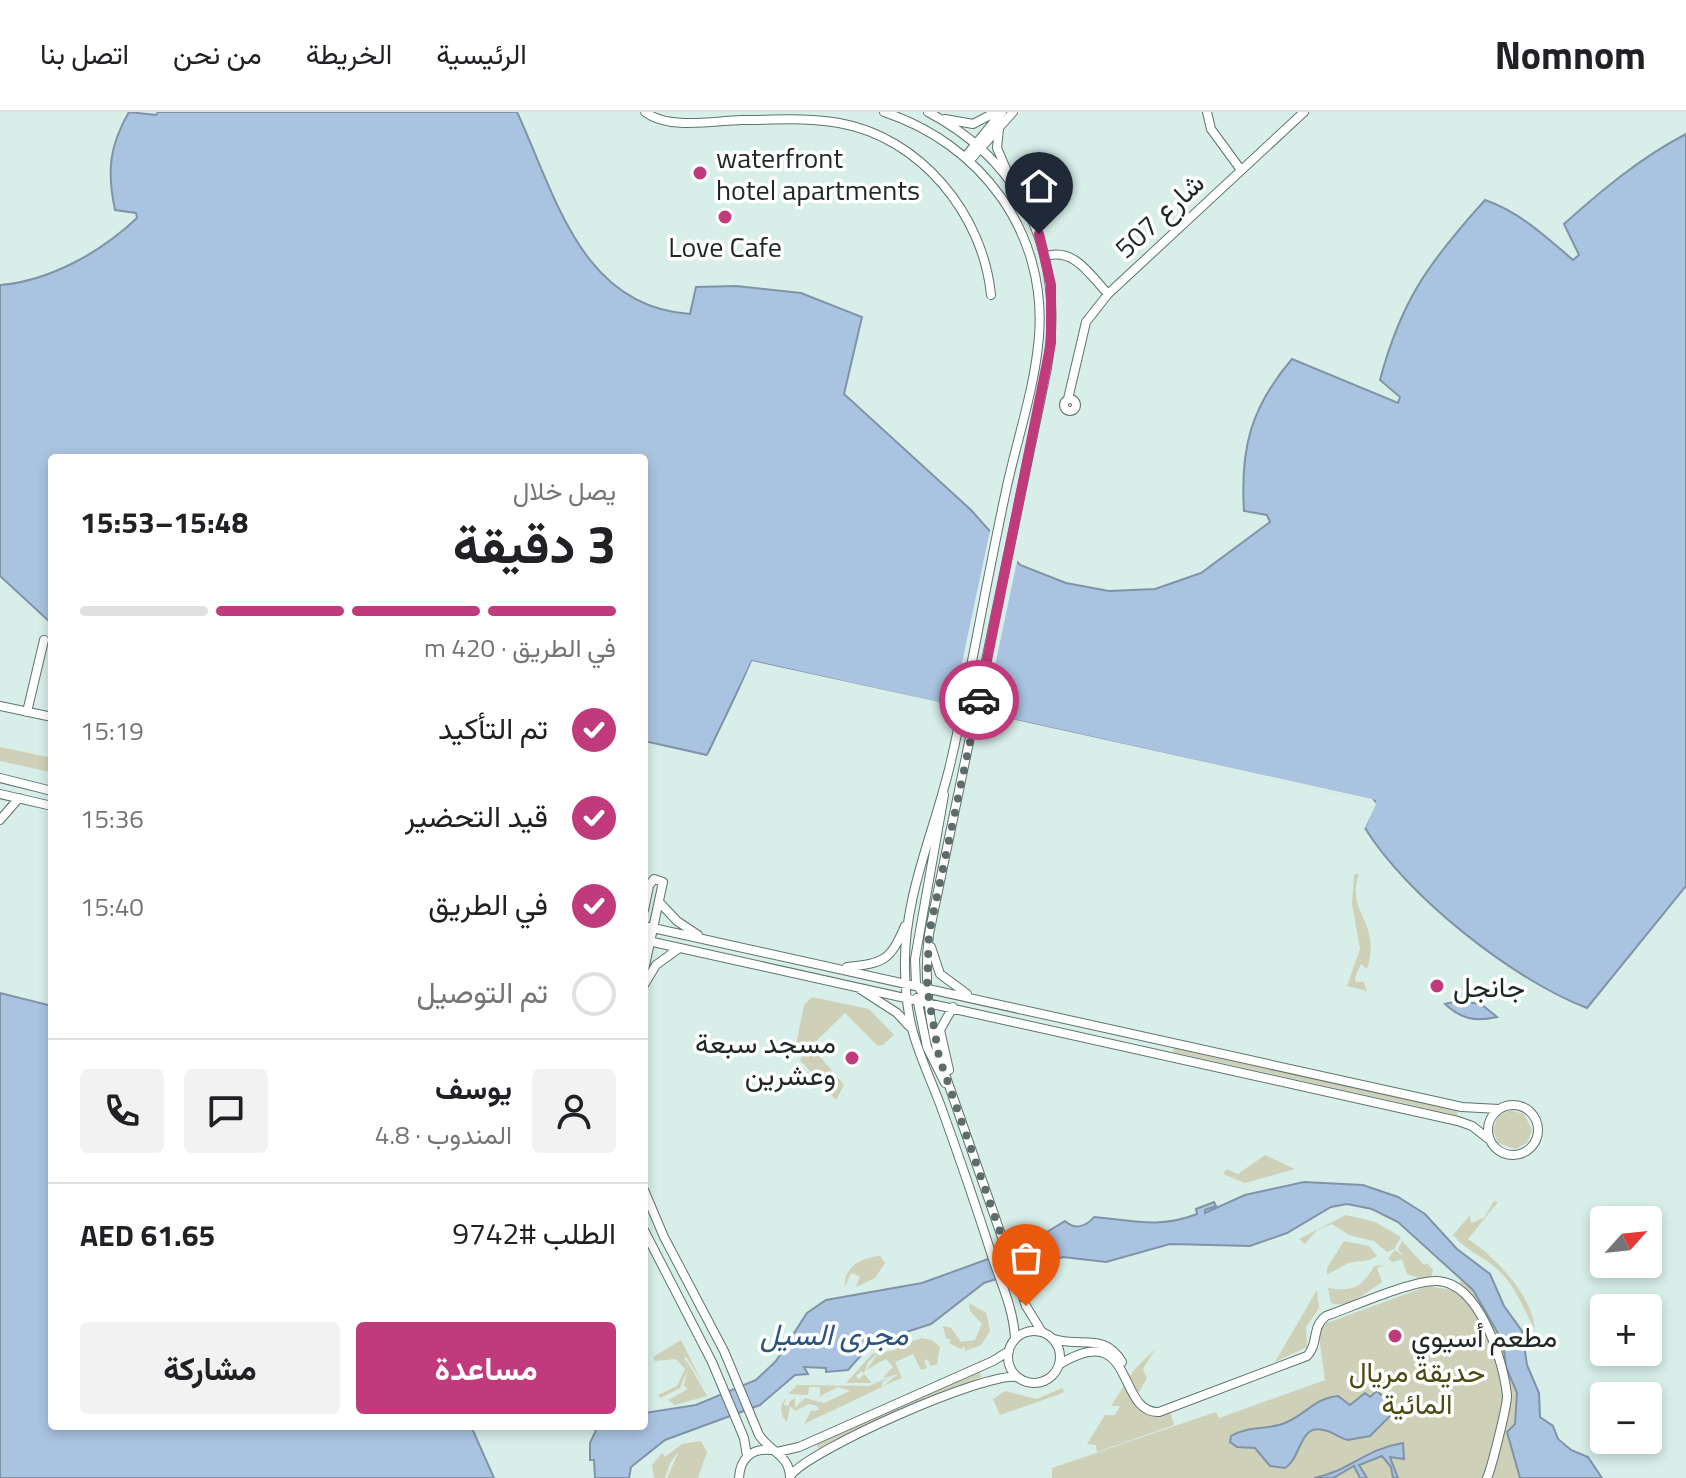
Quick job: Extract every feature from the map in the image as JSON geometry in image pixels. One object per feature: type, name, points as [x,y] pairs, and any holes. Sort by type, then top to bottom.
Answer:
[{"type":"street","points":[[645,112],[673,122],[758,116],[841,123],[877,135],[912,155],[943,184],[967,219],[991,295]]},
{"type":"street","points":[[839,968],[885,959],[897,945],[909,914],[951,764],[1007,484],[1035,368],[1038,288],[1013,217],[968,157],[916,124],[884,112]]},
{"type":"street","points":[[928,112],[977,146],[1010,181]]},
{"type":"street","points":[[968,157],[999,112]]},
{"type":"street","points":[[941,119],[973,124],[999,112]]},
{"type":"street","points":[[977,146],[1013,112]]},
{"type":"street","name":"شارع 507","points":[[1207,112],[1216,137],[1241,170]]},
{"type":"street","name":"شارع 507","points":[[1068,399],[1086,322],[1108,294],[1304,112]]},
{"type":"street","points":[[999,127],[997,148],[1046,256],[1053,303],[1051,343],[929,934],[927,987],[934,1035],[949,1086],[1028,1312],[1042,1332],[1054,1339],[1117,1353],[1140,1401],[1158,1407],[1178,1404],[1310,1355],[1317,1326],[1326,1316],[1425,1282],[1446,1282],[1465,1292],[1474,1303],[1494,1343],[1506,1388],[1506,1406],[1487,1478]]},
{"type":"street","name":"شارع 507","points":[[1046,256],[1061,253],[1073,257],[1108,294]]},
{"type":"street","points":[[27,712],[44,640]]},
{"type":"street","points":[[0,706],[48,716]]},
{"type":"street","points":[[0,778],[48,790]]},
{"type":"street","points":[[929,1002],[916,984],[917,940],[942,814],[944,786]]},
{"type":"street","points":[[0,794],[48,805]]},
{"type":"street","points":[[0,820],[19,798]]},
{"type":"street","points":[[648,887],[657,878],[663,882],[654,928],[648,940],[1458,1121],[1472,1126],[1499,1151],[1513,1155],[1530,1148],[1537,1136],[1535,1118],[1519,1105],[1499,1109],[1469,1108],[916,984],[710,941],[654,928],[648,927]]},
{"type":"street","points":[[660,903],[683,926],[710,941]]},
{"type":"street","points":[[909,914],[905,982],[910,1027],[990,1249],[1015,1339]]},
{"type":"street","points":[[929,934],[940,974],[973,999]]},
{"type":"street","points":[[648,978],[656,965],[679,948]]},
{"type":"street","points":[[905,982],[918,1000],[927,1047],[938,1073],[949,1086]]},
{"type":"street","points":[[856,986],[897,1013],[910,1027]]},
{"type":"street","points":[[949,1086],[940,1030],[953,1007]]},
{"type":"street","points":[[1490,1140],[1489,1122],[1499,1109]]},
{"type":"street","points":[[648,1198],[734,1371],[759,1435],[788,1464],[790,1476]]},
{"type":"street","points":[[648,1238],[721,1381],[737,1420],[747,1456],[739,1478]]},
{"type":"street","points":[[1017,1377],[1010,1367],[1009,1351],[1015,1339],[1030,1331],[1042,1332]]},
{"type":"street","points":[[1054,1339],[1060,1350],[1060,1364]]},
{"type":"street","points":[[790,1476],[807,1461],[912,1410],[993,1379],[1017,1377],[1039,1383],[1050,1378],[1060,1364],[1078,1355],[1105,1348]]},
{"type":"street","points":[[747,1456],[761,1449],[774,1451],[799,1447],[993,1361],[1009,1351]]},
{"type":"green space","points":[[0,747],[48,757],[48,772],[0,761]]},
{"type":"green space","points":[[1354,874],[1359,874],[1356,899],[1370,939],[1367,969],[1361,964],[1355,977],[1356,982],[1364,982],[1367,991],[1347,986],[1360,949],[1352,904]]},
{"type":"green space","points":[[812,997],[869,1009],[894,1035],[878,1046],[845,1013],[811,1046],[844,1085],[836,1100],[800,1060],[805,1053],[798,1058],[794,1054],[804,1005]]},
{"type":"green space","points":[[1174,1046],[1458,1110],[1457,1115],[1173,1052]]},
{"type":"green space","points":[[1510,1110],[1524,1114],[1532,1130],[1527,1143],[1515,1149],[1498,1143],[1493,1130],[1498,1116]]},
{"type":"green space","points":[[1265,1155],[1295,1169],[1245,1183],[1223,1174],[1227,1169],[1238,1174]]},
{"type":"green space","points":[[1494,1201],[1498,1202],[1468,1239],[1501,1267],[1520,1291],[1535,1329],[1504,1276],[1453,1235],[1470,1215],[1471,1223],[1484,1218]]},
{"type":"green space","points":[[1346,1215],[1375,1222],[1401,1237],[1394,1249],[1387,1252],[1374,1241],[1349,1235],[1332,1224],[1317,1230],[1305,1244],[1299,1239]]},
{"type":"green space","points":[[1344,1241],[1369,1246],[1377,1256],[1348,1263],[1327,1275],[1327,1268]]},
{"type":"green space","points":[[1402,1241],[1424,1265],[1427,1263],[1433,1270],[1431,1277],[1421,1279],[1407,1274],[1402,1259],[1393,1262],[1388,1259],[1395,1250],[1404,1257],[1398,1249]]},
{"type":"green space","points":[[880,1256],[885,1263],[875,1278],[856,1287],[860,1276],[851,1273],[845,1287],[847,1274],[855,1264]]},
{"type":"green space","points":[[1385,1265],[1377,1268],[1382,1282],[1345,1304],[1331,1303],[1328,1288],[1356,1287],[1374,1266]]},
{"type":"green space","name":"حديقة مريال المائية","points":[[1461,1280],[1478,1295],[1503,1342],[1506,1367],[1517,1393],[1515,1424],[1507,1432],[1520,1478],[1052,1478],[1052,1468],[1216,1412],[1219,1418],[1325,1380],[1319,1336],[1324,1324],[1428,1286],[1456,1291]]},
{"type":"green space","points":[[1317,1290],[1319,1308],[1306,1327],[1307,1347],[1275,1362]]},
{"type":"green space","points":[[969,1303],[986,1313],[990,1331],[981,1345],[965,1351],[965,1347],[960,1349],[949,1343],[951,1340],[946,1338],[943,1326],[951,1328],[961,1342],[975,1340],[982,1324],[970,1311]]},
{"type":"green space","points":[[922,1338],[932,1340],[940,1347],[937,1364],[931,1366],[927,1359],[924,1361],[927,1368],[921,1370],[913,1354],[895,1362],[902,1378],[883,1386],[898,1374],[883,1378],[893,1367],[886,1359],[866,1370],[879,1353],[868,1362],[864,1373],[861,1371],[856,1376],[859,1379],[864,1374],[872,1383],[846,1383],[872,1354],[896,1350],[898,1346]]},
{"type":"green space","points":[[681,1340],[703,1384],[684,1357],[688,1369],[680,1388],[661,1398],[658,1395],[677,1386],[685,1369],[676,1359],[655,1361],[653,1357]]},
{"type":"green space","points":[[1155,1349],[1143,1369],[1147,1378],[1134,1401],[1146,1413],[1170,1411],[1174,1425],[1097,1452],[1096,1445],[1087,1444],[1105,1415],[1115,1415],[1120,1406],[1111,1406],[1134,1370]]},
{"type":"green space","points":[[686,1359],[707,1396],[675,1405],[668,1400],[688,1389],[684,1385],[688,1369]]},
{"type":"green space","points":[[980,1372],[981,1377],[819,1449],[816,1444]]},
{"type":"green space","points":[[895,1375],[882,1382],[882,1387],[804,1424],[811,1411],[819,1410],[817,1406],[809,1404],[795,1411],[790,1406],[787,1422],[782,1414],[782,1404],[786,1398],[784,1405],[789,1406],[795,1398],[795,1408],[805,1398],[824,1403],[850,1391],[838,1387],[820,1396],[820,1387],[809,1387],[808,1395],[788,1394],[797,1385],[869,1386]]},
{"type":"green space","points":[[1062,1388],[1064,1392],[1060,1394],[1000,1415],[993,1399],[1005,1391],[1037,1399]]},
{"type":"green space","points":[[701,1441],[707,1452],[698,1478],[667,1478],[679,1451],[670,1463],[665,1478],[654,1478],[652,1465],[662,1453],[665,1457],[682,1444]]},
{"type":"water","points":[[129,112],[156,115],[158,112],[517,112],[560,211],[577,242],[598,269],[622,291],[653,307],[690,314],[696,287],[736,286],[801,293],[862,317],[844,394],[971,510],[1020,565],[1066,583],[1109,591],[1155,589],[1201,573],[1270,522],[1267,515],[1244,511],[1244,467],[1251,429],[1258,412],[1292,359],[1398,403],[1400,397],[1380,380],[1398,327],[1433,263],[1485,200],[1521,218],[1573,260],[1579,255],[1564,224],[1622,175],[1686,134],[1686,886],[1587,1008],[1558,995],[1495,956],[1434,907],[1383,854],[1365,828],[1375,801],[752,661],[707,755],[648,742],[648,454],[48,454],[48,620],[0,576],[0,285],[37,278],[74,263],[137,218],[136,213],[115,210],[111,171],[122,124]]},
{"type":"water","points":[[0,993],[48,1005],[48,1430],[473,1430],[494,1478],[0,1478]]},
{"type":"water","points":[[1457,1001],[1481,1004],[1497,1017],[1469,1018],[1445,1004]]},
{"type":"water","name":"مجرى السيل","points":[[1304,1182],[1363,1185],[1398,1197],[1425,1214],[1457,1249],[1490,1274],[1504,1306],[1522,1331],[1527,1365],[1539,1393],[1540,1417],[1553,1426],[1558,1439],[1571,1450],[1588,1457],[1602,1478],[1520,1478],[1507,1432],[1515,1424],[1517,1393],[1506,1367],[1503,1342],[1473,1290],[1398,1222],[1372,1209],[1347,1204],[1331,1207],[1287,1233],[1250,1246],[1170,1244],[1106,1262],[1063,1257],[984,1283],[931,1324],[872,1343],[848,1370],[826,1372],[826,1368],[804,1367],[808,1374],[795,1375],[760,1405],[665,1440],[631,1467],[629,1478],[595,1478],[594,1460],[590,1460],[590,1443],[596,1430],[648,1430],[648,1412],[696,1405],[756,1380],[776,1361],[807,1313],[826,1300],[922,1283],[1024,1246],[1065,1221],[1076,1226],[1084,1225],[1094,1217],[1170,1221],[1197,1214],[1196,1209],[1214,1202],[1216,1206],[1205,1210],[1205,1213],[1245,1195]]},
{"type":"water","points":[[1377,1391],[1396,1410],[1370,1436],[1348,1440],[1326,1431],[1309,1432],[1285,1468],[1270,1466],[1255,1448],[1237,1447],[1230,1442],[1231,1436],[1238,1433],[1294,1419],[1330,1397],[1338,1396],[1350,1405],[1365,1393],[1370,1397]]},
{"type":"water","points":[[1403,1443],[1404,1459],[1390,1457],[1398,1478],[1393,1478],[1391,1467],[1382,1456],[1359,1465],[1367,1478],[1360,1478],[1354,1466],[1333,1478],[1314,1478],[1327,1475],[1378,1450]]},
{"type":"pier","points":[[991,526],[1018,557],[985,713],[1372,799],[1376,804],[1365,828],[1361,830],[1372,806],[1369,801],[754,665],[722,738],[708,759],[704,759],[714,748],[752,661],[953,705]]},
{"type":"way so far","points":[[979,700],[929,934],[927,987],[939,1057],[1026,1306]]},
{"type":"place","name":"waterfront hotel apartments","points":[[700,173]]},
{"type":"place","name":"Love Cafe","points":[[725,217]]},
{"type":"place","name":"جانجل","points":[[1437,986]]},
{"type":"place","name":"مسجد سبعة وعشرين","points":[[852,1058]]},
{"type":"place","name":"مطعم أسيوي","points":[[1395,1336]]},
{"type":"route","points":[[979,700],[1051,343],[1053,303],[1046,256],[1039,234]]}]
